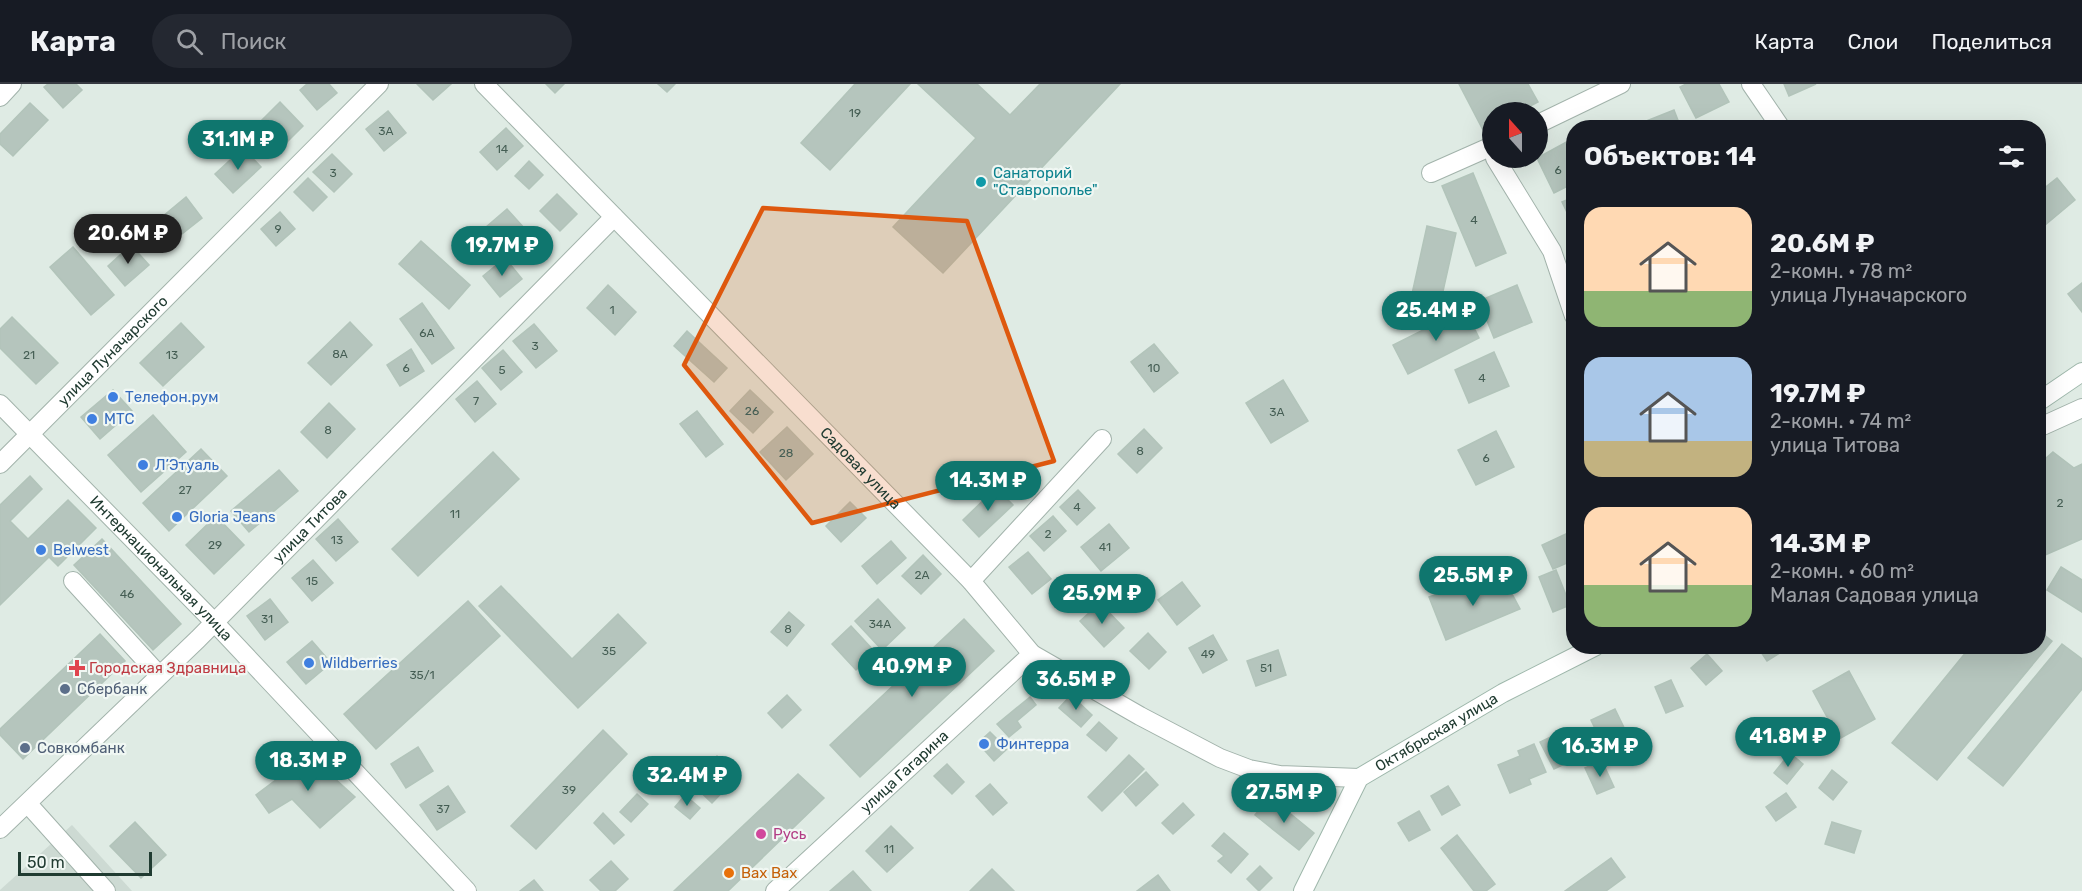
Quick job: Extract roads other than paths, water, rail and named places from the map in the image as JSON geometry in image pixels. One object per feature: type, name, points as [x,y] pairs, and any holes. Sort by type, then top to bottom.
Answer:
[{"type":"street","points":[[0,97],[12,84]]},
{"type":"street","name":"улица Луначарского","points":[[0,464],[379,84]]},
{"type":"street","name":"Садовая улица","points":[[484,84],[970,580],[1032,654],[1140,716],[1230,762],[1249,769],[1281,775],[1359,778]]},
{"type":"street","points":[[1548,119],[1621,84]]},
{"type":"street","points":[[1751,84],[1776,120]]},
{"type":"street","points":[[1431,172],[1482,154]]},
{"type":"street","points":[[1502,168],[1552,250],[1566,292]]},
{"type":"street","name":"улица Титова","points":[[0,829],[214,622],[614,217]]},
{"type":"street","points":[[2046,397],[2082,372]]},
{"type":"street","name":"Интернациональная улица","points":[[0,404],[214,622],[467,891]]},
{"type":"street","points":[[2046,424],[2082,408]]},
{"type":"street","points":[[970,580],[1102,440]]},
{"type":"street","points":[[73,581],[159,675]]},
{"type":"street","name":"улица Гагарина","points":[[775,891],[1032,654]]},
{"type":"street","name":"Октябрьская улица","points":[[1303,891],[1359,778],[1503,693],[1580,654]]},
{"type":"street","points":[[28,804],[106,891]]},
{"type":"place","name":"Санаторий \"Ставрополье\"","points":[[981,182]]},
{"type":"place","name":"Телефон.рум","points":[[113,397]]},
{"type":"place","name":"МТС","points":[[92,419]]},
{"type":"place","name":"Л’Этуаль","points":[[143,465]]},
{"type":"place","name":"Gloria Jeans","points":[[177,517]]},
{"type":"place","name":"Belwest","points":[[41,550]]},
{"type":"place","name":"Wildberries","points":[[309,663]]},
{"type":"place","name":"Городская Здравница","points":[[77,668]]},
{"type":"place","name":"Сбербанк","points":[[65,689]]},
{"type":"place","name":"Финтерра","points":[[984,744]]},
{"type":"place","name":"Совкомбанк","points":[[25,748]]},
{"type":"place","name":"Русь","points":[[761,834]]},
{"type":"place","name":"Вах Вах","points":[[729,873]]}]
